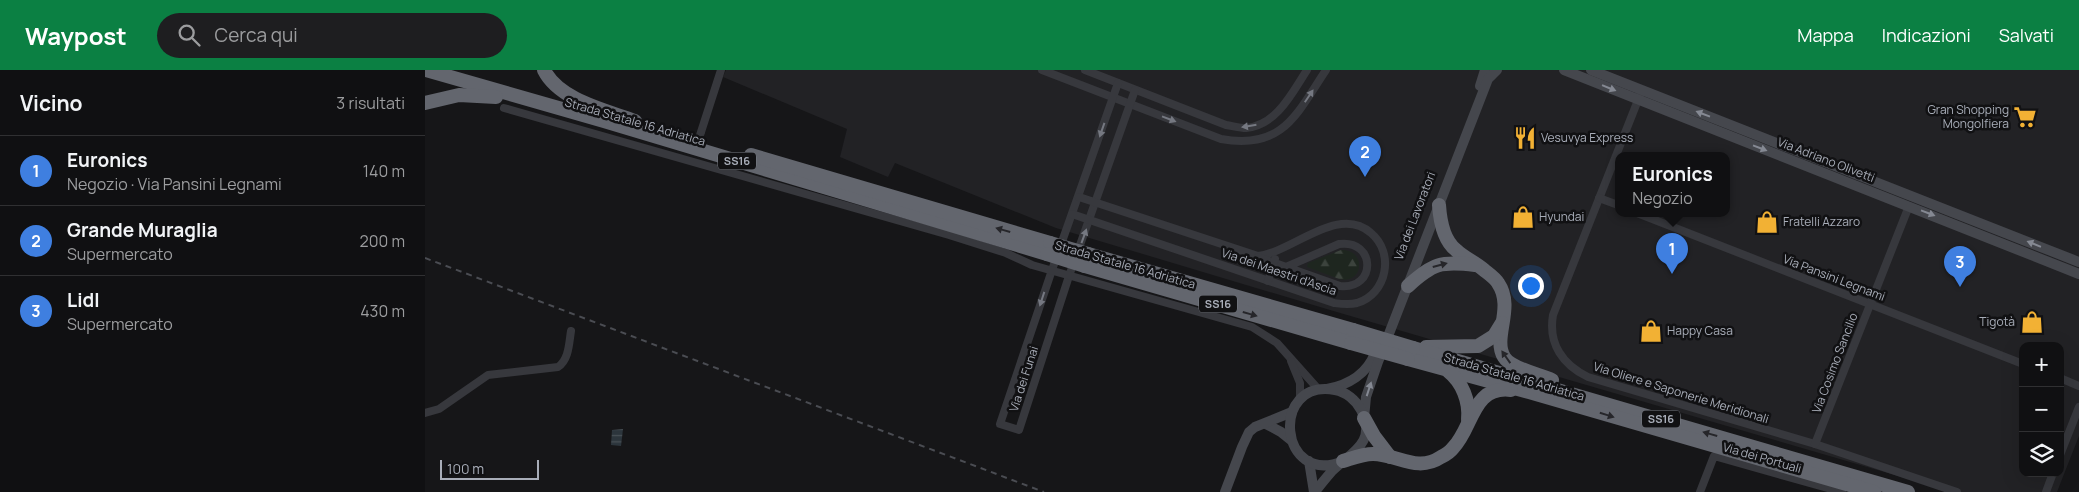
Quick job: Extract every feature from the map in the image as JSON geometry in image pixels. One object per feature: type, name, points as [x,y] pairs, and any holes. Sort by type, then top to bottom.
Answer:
[{"type":"highway","name":"Strada Statale 16 Adriatica","points":[[426,70],[1411,354],[1596,400],[1908,492]]},
{"type":"highway","name":"Strada Statale 16 Adriatica","points":[[457,70],[635,121],[1048,249]]},
{"type":"highway","name":"SS16","points":[[544,70],[555,86],[566,94],[635,121]]},
{"type":"highway","name":"SS16","points":[[425,103],[456,96],[484,95],[605,121]]},
{"type":"highway","points":[[1439,205],[1441,225],[1454,249],[1479,265],[1498,282],[1506,309],[1501,351],[1505,359],[1512,365],[1547,377],[1596,400]]},
{"type":"highway","points":[[1407,286],[1431,267],[1449,262],[1479,265]]},
{"type":"highway","points":[[1411,354],[1478,346],[1494,336],[1504,320]]},
{"type":"highway","name":"Strada Statale 16 Adriatica","points":[[1411,354],[1447,370],[1874,492]]},
{"type":"highway","points":[[1447,370],[1457,378],[1463,391],[1468,406],[1467,427]]},
{"type":"highway","points":[[1343,461],[1372,454],[1391,457],[1405,463],[1420,464],[1438,459],[1453,448],[1467,427],[1474,407],[1494,391],[1503,389],[1529,392]]},
{"type":"highway","points":[[1364,418],[1374,436],[1391,457]]},
{"type":"street","points":[[701,132],[721,70]]},
{"type":"street","points":[[1042,70],[1185,126],[1221,139],[1239,142],[1258,140],[1276,133],[1289,124],[1326,70]]},
{"type":"street","points":[[1085,70],[1226,125],[1245,128],[1262,123],[1276,114],[1307,70]]},
{"type":"street","points":[[1485,76],[1497,70]]},
{"type":"street","name":"Via Adriano Olivetti","points":[[1564,70],[1640,95],[2079,262]]},
{"type":"street","name":"Via Adriano Olivetti","points":[[1591,70],[1640,95],[2079,274]]},
{"type":"street","name":"Via dei Lavoratori","points":[[1375,362],[1439,205],[1485,76]]},
{"type":"street","name":"Via dei Lavoratori","points":[[1375,362],[1485,76]]},
{"type":"street","name":"Via dei Funai","points":[[1118,84],[1000,424],[1019,430],[1069,276],[1135,90]]},
{"type":"street","name":"Via Oliere e Saponerie Meridionali","points":[[1617,152],[1640,95]]},
{"type":"street","points":[[504,108],[694,158],[949,235],[1069,276],[1252,327],[1277,343],[1323,389],[1338,390],[1349,396],[1359,406],[1364,418]]},
{"type":"street","points":[[1185,126],[1191,111]]},
{"type":"street","name":"Via Oliere e Saponerie Meridionali","points":[[1615,158],[1553,315],[1552,335],[1558,353],[1570,367],[1588,377],[1815,444],[1957,492]]},
{"type":"street","name":"Via dei Maestri d’Ascia","points":[[1073,214],[1334,303],[1345,305],[1357,303],[1367,298],[1383,280],[1385,257],[1376,238],[1370,232],[1357,225],[1344,223],[1331,226],[1264,256],[1252,255],[1079,197]]},
{"type":"street","points":[[1599,198],[1615,204]]},
{"type":"street","name":"Via Cosimo Sancilio","points":[[1815,444],[1909,206]]},
{"type":"street","name":"Via Pansini Legnami","points":[[1647,217],[2019,362]]},
{"type":"street","points":[[1252,255],[1274,262],[1286,267],[1346,287],[1359,282],[1367,272],[1367,258],[1359,248],[1346,243],[1339,244],[1286,267]]},
{"type":"street","points":[[1268,281],[1277,250]]},
{"type":"street","points":[[425,412],[439,409],[489,375],[558,367],[567,356],[571,331]]},
{"type":"street","points":[[1289,356],[1300,383],[1300,400]]},
{"type":"street","points":[[1291,440],[1289,425],[1292,412],[1300,400],[1308,394],[1355,379],[1375,362]]},
{"type":"street","points":[[1315,492],[1332,471],[1354,454],[1361,444],[1365,430],[1366,397],[1375,362]]},
{"type":"street","points":[[2064,380],[2079,386]]},
{"type":"street","points":[[2064,445],[2079,407]]},
{"type":"street","points":[[1225,492],[1249,432],[1255,427],[1292,412]]},
{"type":"street","points":[[1266,424],[1291,440],[1298,452],[1309,461],[1324,465],[1343,461]]},
{"type":"street","name":"Via dei Portuali","points":[[1700,492],[1714,456],[1842,492]]},
{"type":"street","points":[[1309,461],[1315,492]]},
{"type":"street","points":[[2046,492],[2052,477]]},
{"type":"shaded area","points":[[726,70],[2079,70],[2079,436],[2064,474],[2064,342],[2019,342],[2019,477],[2063,477],[2057,492],[1953,492],[1056,228],[895,163],[888,177],[840,157],[847,129],[723,77]]},
{"type":"shaded area","points":[[623,429],[621,446],[611,445],[612,430]]},
{"type":"green space","points":[[1341,250],[1349,251],[1358,260],[1359,266],[1354,277],[1339,279],[1307,267],[1308,263]]},
{"type":"tunnel","points":[[695,151],[701,132]]},
{"type":"railway","points":[[425,258],[1044,492]]},
{"type":"place","name":"Gran Shopping Mongolfiera","points":[[2025,117]]},
{"type":"place","name":"Vesuvya Express","points":[[1525,138]]},
{"type":"place","name":"Grande Muraglia","points":[[1365,177]]},
{"type":"place","name":"Hyundai","points":[[1523,217]]},
{"type":"place","name":"Fratelli Azzaro","points":[[1767,222]]},
{"type":"place","name":"Euronics","points":[[1672,274]]},
{"type":"place","name":"Lidl","points":[[1960,287]]},
{"type":"place","name":"Tigotà","points":[[2032,322]]},
{"type":"place","name":"Happy Casa","points":[[1651,331]]}]
